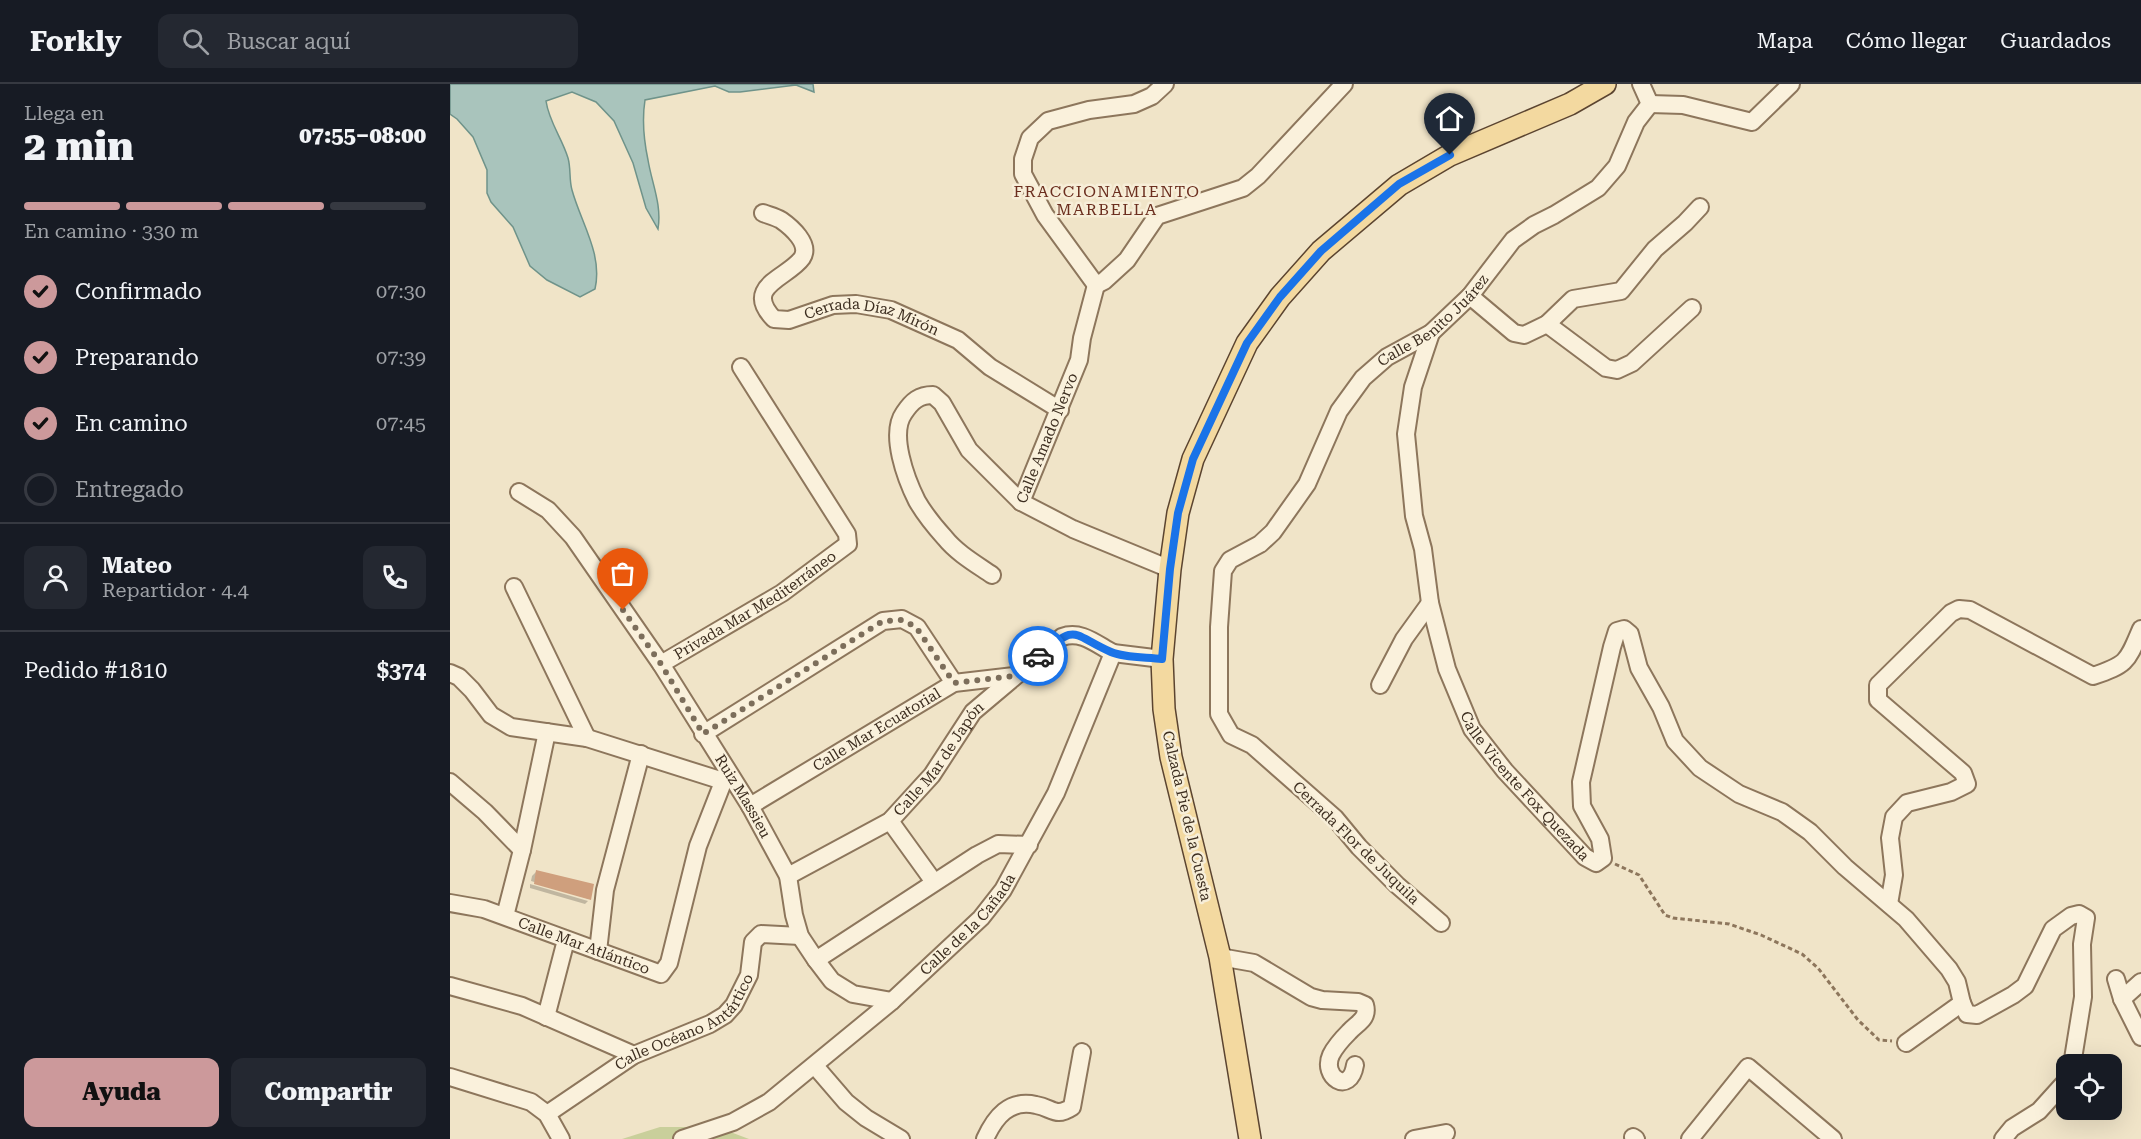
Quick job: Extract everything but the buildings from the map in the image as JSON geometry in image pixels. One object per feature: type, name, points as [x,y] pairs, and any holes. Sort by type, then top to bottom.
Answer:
[{"type":"main road","name":"Calzada Pie de la Cuesta","points":[[1250,1139],[1220,957],[1171,756],[1164,709],[1162,659],[1170,569],[1178,513],[1193,459],[1247,343],[1280,297],[1321,251],[1399,184],[1440,161],[1570,104],[1605,84]]},
{"type":"street","points":[[1165,84],[1152,96],[1134,104],[1089,110],[1048,121],[1030,138],[1023,159],[1023,174],[1045,215],[1096,285],[1104,281],[1127,260],[1157,216],[1243,188],[1258,176],[1344,84]]},
{"type":"street","points":[[1641,84],[1650,104],[1683,105],[1752,122],[1791,84]]},
{"type":"street","name":"Calle Benito Juárez","points":[[1223,571],[1230,560],[1260,544],[1273,532],[1307,484],[1340,411],[1363,378],[1387,357],[1431,333],[1470,296],[1513,240],[1534,225],[1598,188],[1617,166],[1636,122],[1650,104]]},
{"type":"street","points":[[1470,296],[1514,333],[1524,335],[1547,324],[1573,299],[1621,291],[1655,249],[1700,207]]},
{"type":"street","name":"Cerrada Díaz Mirón","points":[[763,213],[781,220],[799,236],[804,249],[802,258],[767,287],[763,296],[764,307],[774,319],[789,320],[833,305],[856,304],[891,309],[958,340],[990,367],[1060,410]]},
{"type":"street","name":"Calle Amado Nervo","points":[[1096,285],[1082,338],[1079,360],[1021,502],[1073,529],[1170,569]]},
{"type":"street","points":[[1547,324],[1606,368],[1617,370],[1632,363],[1692,308]]},
{"type":"street","name":"Calle Vicente Fox Quezada","points":[[1431,333],[1413,387],[1406,434],[1414,516],[1423,549],[1430,603],[1447,669],[1472,729],[1505,771],[1585,857],[1596,863],[1603,858]]},
{"type":"street","name":"Privada Mar Mediterráneo","points":[[661,664],[782,593],[848,544],[847,534],[741,368]]},
{"type":"street","points":[[992,575],[946,539],[918,501],[900,453],[897,434],[900,417],[908,406],[921,395],[933,395],[942,403],[969,450],[1021,502]]},
{"type":"street","name":"Ruiz Massieu","points":[[519,492],[548,510],[573,537],[661,664],[725,776],[750,806],[788,876],[800,936],[816,960],[832,981],[853,993],[892,1001]]},
{"type":"street","name":"Cerrada Flor de Juquila","points":[[1223,571],[1219,627],[1219,714],[1225,727],[1232,735],[1252,746],[1335,818],[1359,847],[1397,885],[1441,923]]},
{"type":"street","points":[[514,587],[587,738]]},
{"type":"street","points":[[1380,685],[1404,639],[1430,603]]},
{"type":"street","points":[[1889,904],[1894,875],[1890,838],[1894,817],[1907,802],[1951,792],[1967,784],[1963,773],[1878,700],[1878,685],[1951,613],[1959,609],[1970,610],[2094,676],[2111,670],[2128,660],[2141,629]]},
{"type":"street","points":[[703,734],[883,621],[902,620],[916,627],[954,683]]},
{"type":"street","points":[[1603,858],[1600,839],[1582,806],[1581,782],[1612,647],[1617,631],[1624,629],[1630,634],[1639,668],[1661,706],[1675,741],[1700,768],[1739,794],[1782,812],[1810,832],[1845,867],[1889,904],[1927,942],[1949,969],[1957,982],[1967,1014],[1977,1015],[2025,986],[2053,929],[2071,916],[2079,914],[2086,918],[2082,944],[2083,997],[2074,1054]]},
{"type":"street","name":"Calle Mar de Japón","points":[[788,876],[890,821],[932,775],[973,712],[1062,637],[1071,633],[1081,635],[1113,653]]},
{"type":"street","points":[[1113,653],[1162,659]]},
{"type":"street","name":"Calle de la Cañada","points":[[682,1139],[733,1122],[769,1102],[892,1001],[981,918],[1004,891],[1056,793],[1113,653]]},
{"type":"street","points":[[450,673],[459,677],[472,690],[491,715],[511,727],[587,738],[725,776]]},
{"type":"street","name":"Calle Mar Ecuatorial","points":[[750,806],[954,683],[1014,676]]},
{"type":"street","points":[[505,916],[522,850],[547,732]]},
{"type":"street","points":[[598,951],[605,890],[640,754]]},
{"type":"street","name":"Calle Mar Atlántico","points":[[450,903],[484,909],[505,916],[661,974],[669,963],[698,846],[725,776]]},
{"type":"street","points":[[450,782],[485,812],[522,850]]},
{"type":"street","points":[[890,821],[934,882]]},
{"type":"street","points":[[816,960],[934,882],[998,844],[1029,845]]},
{"type":"street","name":"Calle Océano Antártico","points":[[548,1114],[634,1055],[725,1016],[734,1005],[750,975],[753,942],[761,934],[800,936]]},
{"type":"street","points":[[546,1017],[566,940]]},
{"type":"street","points":[[1220,957],[1254,963],[1311,997],[1322,1000],[1359,1002],[1365,1005],[1364,1017],[1349,1031],[1330,1056],[1331,1076],[1335,1080],[1344,1082],[1350,1080],[1356,1065]]},
{"type":"street","points":[[2116,979],[2122,999],[2141,1037]]},
{"type":"street","points":[[2122,999],[2141,982]]},
{"type":"street","points":[[450,986],[522,1006],[634,1055]]},
{"type":"street","points":[[1906,1043],[1962,999]]},
{"type":"street","points":[[985,1139],[992,1124],[1004,1110],[1018,1104],[1037,1105],[1055,1113],[1064,1112],[1072,1107],[1082,1052]]},
{"type":"street","points":[[815,1065],[846,1102],[866,1118],[901,1139]]},
{"type":"street","points":[[1690,1139],[1748,1067],[1833,1139]]},
{"type":"street","points":[[450,1077],[531,1102],[548,1114],[561,1139]]},
{"type":"street","points":[[2003,1139],[2012,1128],[2040,1111],[2056,1093]]},
{"type":"street","points":[[1414,1139],[1446,1133]]},
{"type":"path","name":"Calle Vicente Fox Quezada","points":[[1603,858],[1639,875],[1665,915],[1673,918],[1729,924],[1761,934],[1802,954],[1818,968],[1858,1020],[1880,1040],[1906,1043]]},
{"type":"green space","points":[[660,1127],[717,1127],[749,1139],[622,1139]]},
{"type":"water","points":[[450,84],[813,84],[814,92],[796,85],[740,92],[729,92],[715,86],[645,100],[645,138],[658,203],[658,229],[646,208],[633,163],[614,121],[596,102],[572,92],[546,101],[568,158],[572,190],[594,251],[597,276],[595,289],[580,297],[547,280],[530,266],[513,227],[491,202],[487,193],[487,170],[473,137],[450,114]]},
{"type":"way so far","points":[[623,610],[661,664],[703,734],[883,621],[902,620],[916,627],[954,683],[1014,676],[1038,656]]},
{"type":"district","name":"FRACCIONAMIENTO MARBELLA","points":[[1107,200]]},
{"type":"route","points":[[1038,656],[1062,637],[1071,633],[1081,635],[1113,653],[1162,659],[1170,569],[1178,513],[1193,459],[1247,343],[1280,297],[1321,251],[1399,184],[1450,155]]}]
